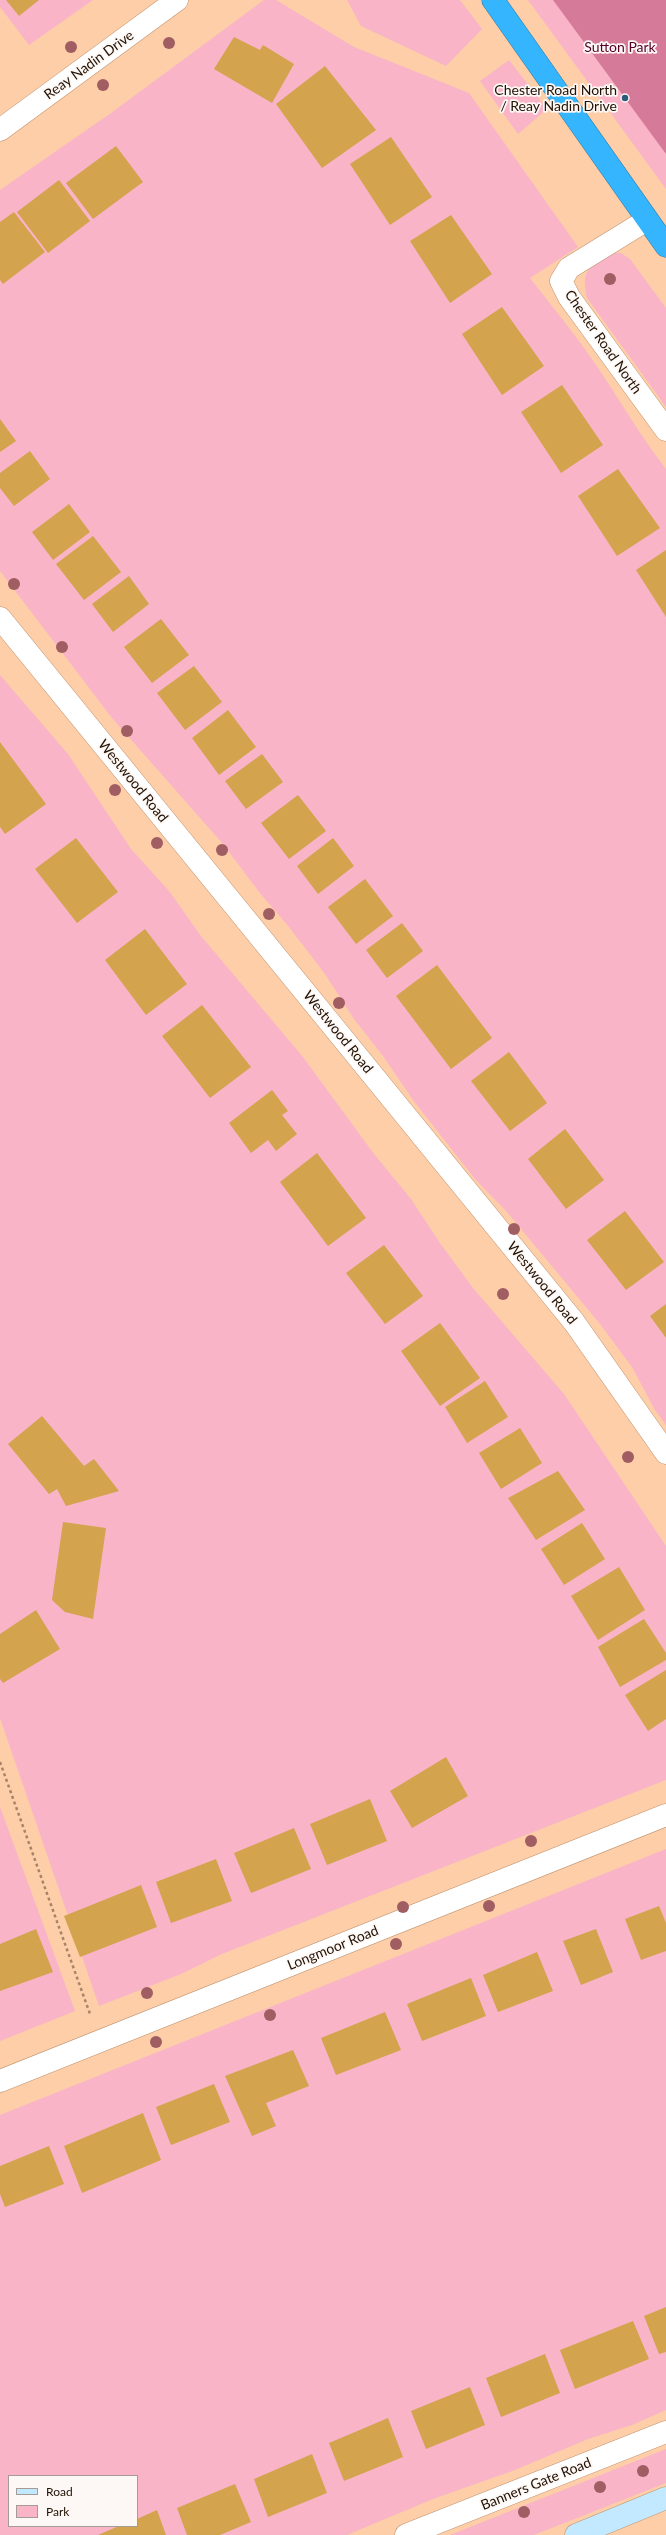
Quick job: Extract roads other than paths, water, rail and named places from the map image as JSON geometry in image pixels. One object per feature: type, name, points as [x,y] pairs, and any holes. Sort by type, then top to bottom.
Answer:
[{"type":"highway","points":[[493,0],[646,220],[666,246]]},
{"type":"street","name":"Reay Nadin Drive","points":[[0,130],[177,0]]},
{"type":"street","name":"Chester Road North","points":[[646,220],[569,268],[560,281],[569,297],[666,430]]},
{"type":"street","name":"Westwood Road","points":[[0,618],[574,1322],[666,1453]]},
{"type":"street","name":"Longmoor Road","points":[[0,2081],[666,1815]]},
{"type":"street","name":"Banners Gate Road","points":[[406,2535],[666,2432]]},
{"type":"street","points":[[576,2535],[666,2498]]},
{"type":"place","name":"Chester Road North / Reay Nadin Drive","points":[[625,98]]},
{"type":"park label","name":"Sutton Park","points":[[620,47]]}]
